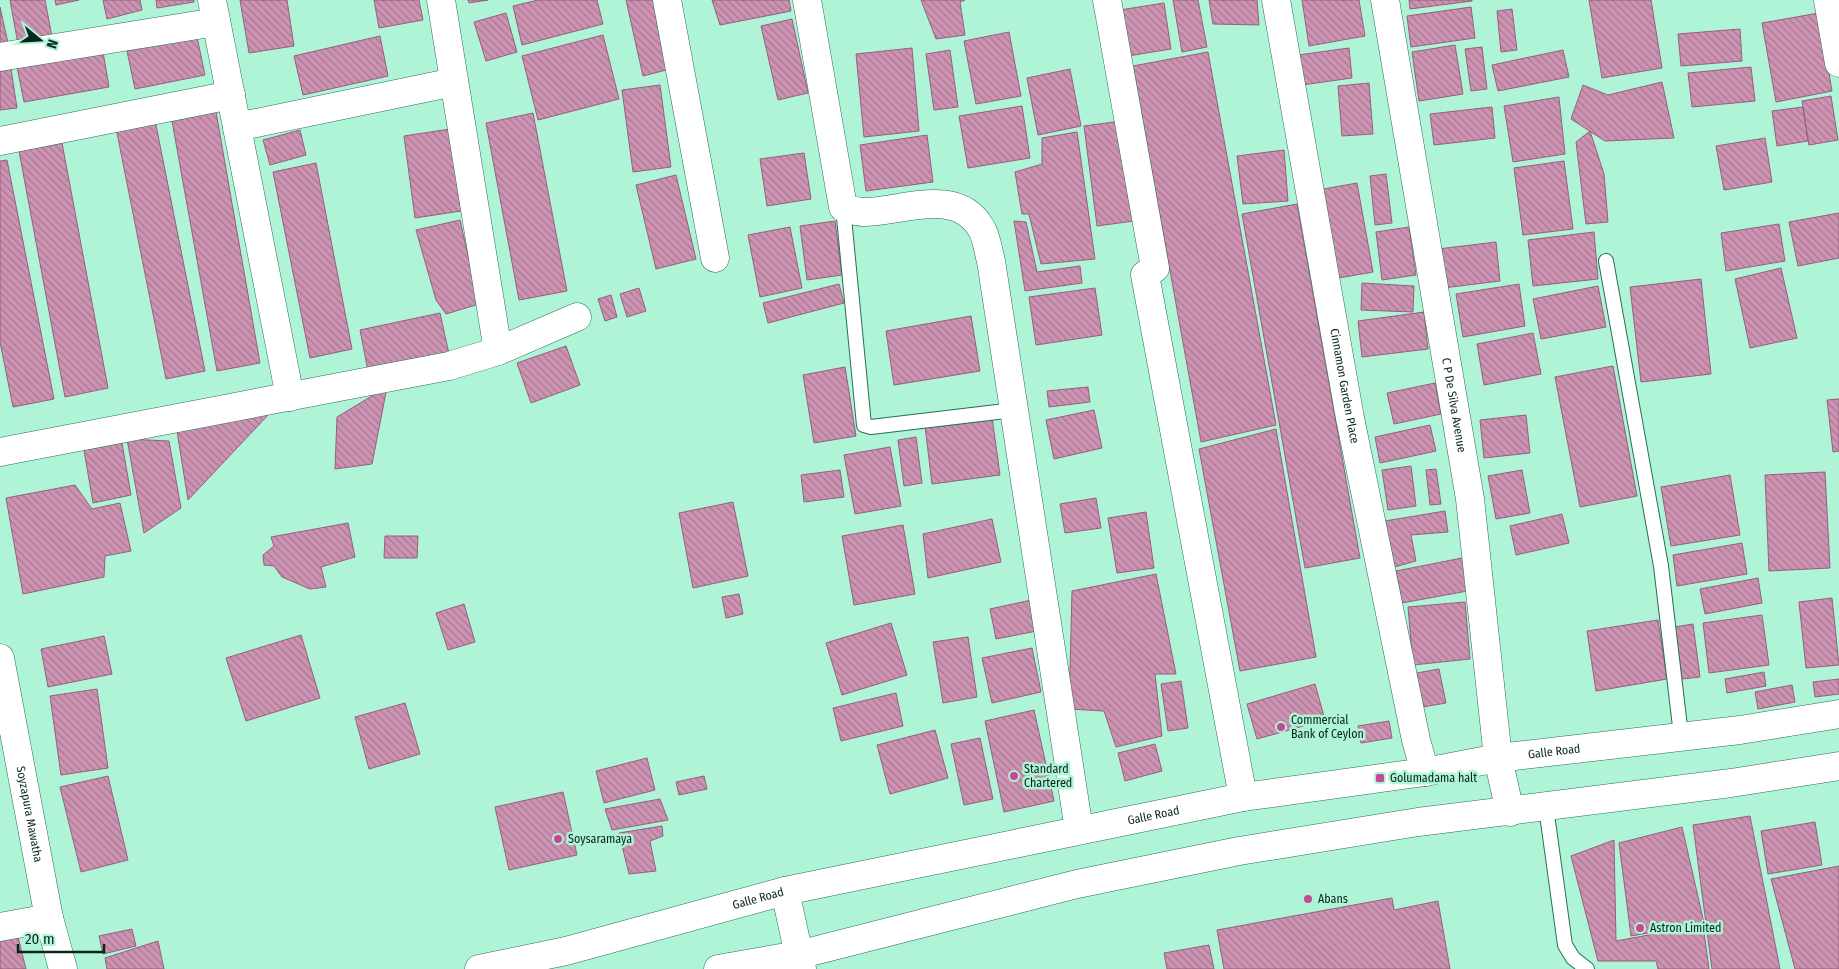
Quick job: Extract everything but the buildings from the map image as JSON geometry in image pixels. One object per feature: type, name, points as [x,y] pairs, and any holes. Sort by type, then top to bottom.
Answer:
[{"type":"main road","points":[[440,0],[498,351]]},
{"type":"main road","points":[[667,0],[715,258]]},
{"type":"main road","points":[[807,0],[843,207],[859,212],[922,204],[939,204],[972,216],[982,229],[991,261],[1079,830]]},
{"type":"main road","points":[[1107,0],[1155,268],[1145,275],[1243,797]]},
{"type":"main road","name":"Cinnamon Garden Place","points":[[1276,0],[1350,418],[1416,740],[1425,772]]},
{"type":"main road","name":"C P De Silva Avenue","points":[[1385,0],[1470,499],[1498,758],[1510,812]]},
{"type":"main road","points":[[1828,0],[1839,63]]},
{"type":"main road","points":[[0,57],[214,11],[290,397]]},
{"type":"main road","points":[[237,127],[454,82]]},
{"type":"main road","points":[[0,141],[231,95]]},
{"type":"main road","points":[[0,452],[449,366],[498,351],[577,317]]},
{"type":"main road","name":"Soyzapura Mawatha","points":[[0,658],[49,918],[63,969]]},
{"type":"main road","name":"Galle Road","points":[[479,969],[566,951],[785,891],[1243,797],[1425,772],[1498,758],[1740,730],[1839,714]]},
{"type":"main road","points":[[718,969],[800,962],[1077,884],[1239,850],[1418,822],[1510,812],[1839,766]]},
{"type":"main road","points":[[785,891],[800,962]]},
{"type":"main road","points":[[0,927],[49,918]]},
{"type":"lane","points":[[843,207],[864,425],[871,427],[1014,410]]},
{"type":"lane","points":[[1606,261],[1661,566],[1681,736]]},
{"type":"lane","points":[[1546,807],[1565,945],[1573,958],[1587,969]]},
{"type":"place","name":"Commercial Bank of Ceylon","points":[[1281,727]]},
{"type":"place","name":"Standard Chartered","points":[[1014,776]]},
{"type":"place","name":"Golumadama halt","points":[[1380,778]]},
{"type":"place","name":"Soysaramaya","points":[[558,839]]},
{"type":"place","name":"Abans","points":[[1308,899]]},
{"type":"place","name":"Astron Limited","points":[[1640,928]]}]
